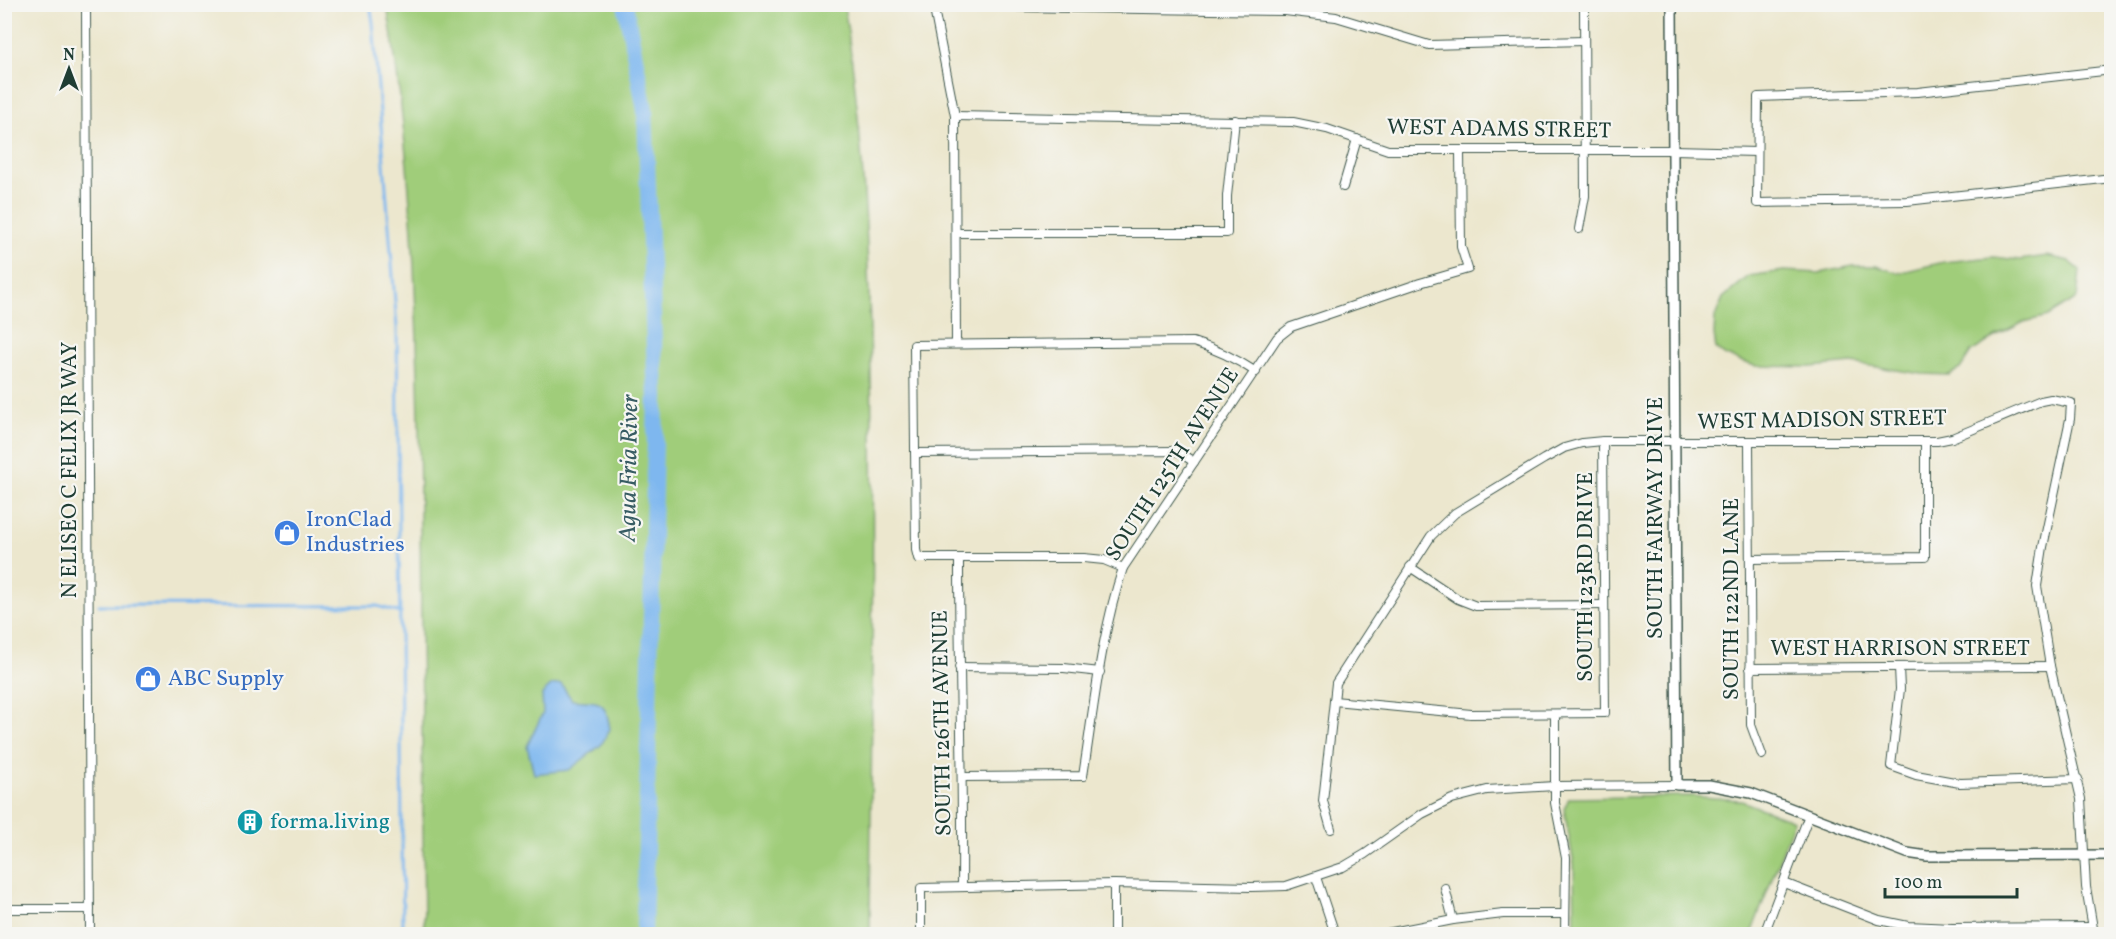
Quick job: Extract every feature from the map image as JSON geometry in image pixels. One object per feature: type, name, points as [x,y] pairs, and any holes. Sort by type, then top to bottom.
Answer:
[{"type":"street","name":"N ELISEO C FELIX JR WAY","points":[[86,4],[90,934]]},
{"type":"street","points":[[1579,229],[1585,196],[1584,4]]},
{"type":"street","name":"SOUTH FAIRWAY DRIVE","points":[[1672,4],[1677,785]]},
{"type":"street","points":[[956,344],[955,116],[934,5],[1285,8],[1336,17],[1429,45],[1584,41]]},
{"type":"street","points":[[2112,70],[1918,92],[1758,97],[1757,203],[1907,201],[2112,178]]},
{"type":"street","name":"WEST ADAMS STREET","points":[[955,116],[1293,122],[1327,129],[1388,150],[1757,152]]},
{"type":"street","points":[[956,233],[1227,233],[1227,196],[1235,120]]},
{"type":"street","points":[[1343,187],[1357,139]]},
{"type":"street","name":"SOUTH 125TH AVENUE","points":[[963,777],[1083,776],[1114,595],[1123,568],[1277,338],[1291,327],[1468,269],[1461,246],[1460,151]]},
{"type":"street","points":[[1123,568],[1104,560],[1084,558],[918,558],[916,550],[914,345],[1193,342],[1215,348],[1256,372]]},
{"type":"street","name":"WEST MADISON STREET","points":[[1331,829],[1323,801],[1336,682],[1410,567],[1431,536],[1455,513],[1544,459],[1564,448],[1582,443],[1603,441],[1925,441],[1952,438],[2041,401],[2050,399],[2071,403],[2070,419],[2038,570],[2039,604],[2050,666]]},
{"type":"street","name":"SOUTH 123RD DRIVE","points":[[1555,714],[1605,713],[1603,441]]},
{"type":"street","name":"SOUTH 122ND LANE","points":[[1749,441],[1751,725],[1762,754]]},
{"type":"street","points":[[1751,559],[1925,557],[1925,441]]},
{"type":"street","points":[[915,453],[1177,451],[1194,462]]},
{"type":"street","name":"SOUTH 126TH AVENUE","points":[[959,559],[959,667],[963,777],[962,887]]},
{"type":"street","points":[[1410,567],[1458,599],[1476,606],[1604,605]]},
{"type":"street","points":[[1784,883],[1879,920],[1908,926],[2092,931],[2086,887],[2078,779],[2050,666]]},
{"type":"street","name":"WEST HARRISON STREET","points":[[1750,668],[2050,666]]},
{"type":"street","points":[[959,667],[1064,668],[1100,672]]},
{"type":"street","points":[[1899,667],[1900,689],[1891,766],[1916,775],[1960,783],[2078,779]]},
{"type":"street","points":[[1334,701],[1471,714],[1555,714],[1555,803],[1566,858],[1565,934]]},
{"type":"street","points":[[921,934],[921,888],[1114,884],[1286,886],[1316,878],[1343,867],[1422,814],[1452,799],[1487,790],[1555,786],[1710,785],[1740,790],[1895,849],[1927,856],[2112,855]]},
{"type":"street","points":[[1764,934],[1809,815]]},
{"type":"street","points":[[1316,878],[1335,934]]},
{"type":"street","points":[[1114,884],[1114,934]]},
{"type":"street","points":[[1445,888],[1453,920]]},
{"type":"street","points":[[4,909],[90,909]]},
{"type":"street","points":[[1382,934],[1453,920],[1503,914],[1565,914]]},
{"type":"green space","points":[[387,5],[844,5],[862,163],[870,323],[873,556],[870,934],[424,934],[417,325],[404,132]]},
{"type":"green space","points":[[2047,256],[2069,261],[2080,270],[2077,298],[2048,316],[2024,322],[1997,336],[1971,352],[1960,369],[1949,375],[1922,374],[1852,363],[1810,367],[1755,366],[1726,356],[1716,349],[1715,317],[1723,298],[1749,276],[1784,271],[1819,273],[1853,266],[1876,266],[1898,273],[1944,262],[1993,257],[2020,260]]},
{"type":"green space","points":[[1691,796],[1739,800],[1794,821],[1751,934],[1575,934],[1574,864],[1564,809],[1569,798]]},
{"type":"water","points":[[561,684],[572,700],[600,704],[606,711],[610,729],[601,745],[569,770],[534,774],[527,746],[543,713],[542,694],[552,685]]},
{"type":"waterway","points":[[370,4],[397,328],[403,934]]},
{"type":"waterway","name":"Agua Fria River","points":[[625,4],[645,110],[656,396],[644,934]]},
{"type":"waterway","points":[[99,605],[377,606],[401,613]]},
{"type":"place","name":"IronClad Industries","points":[[287,533]]},
{"type":"place","name":"ABC Supply","points":[[148,679]]},
{"type":"place","name":"forma.living","points":[[250,822]]}]
